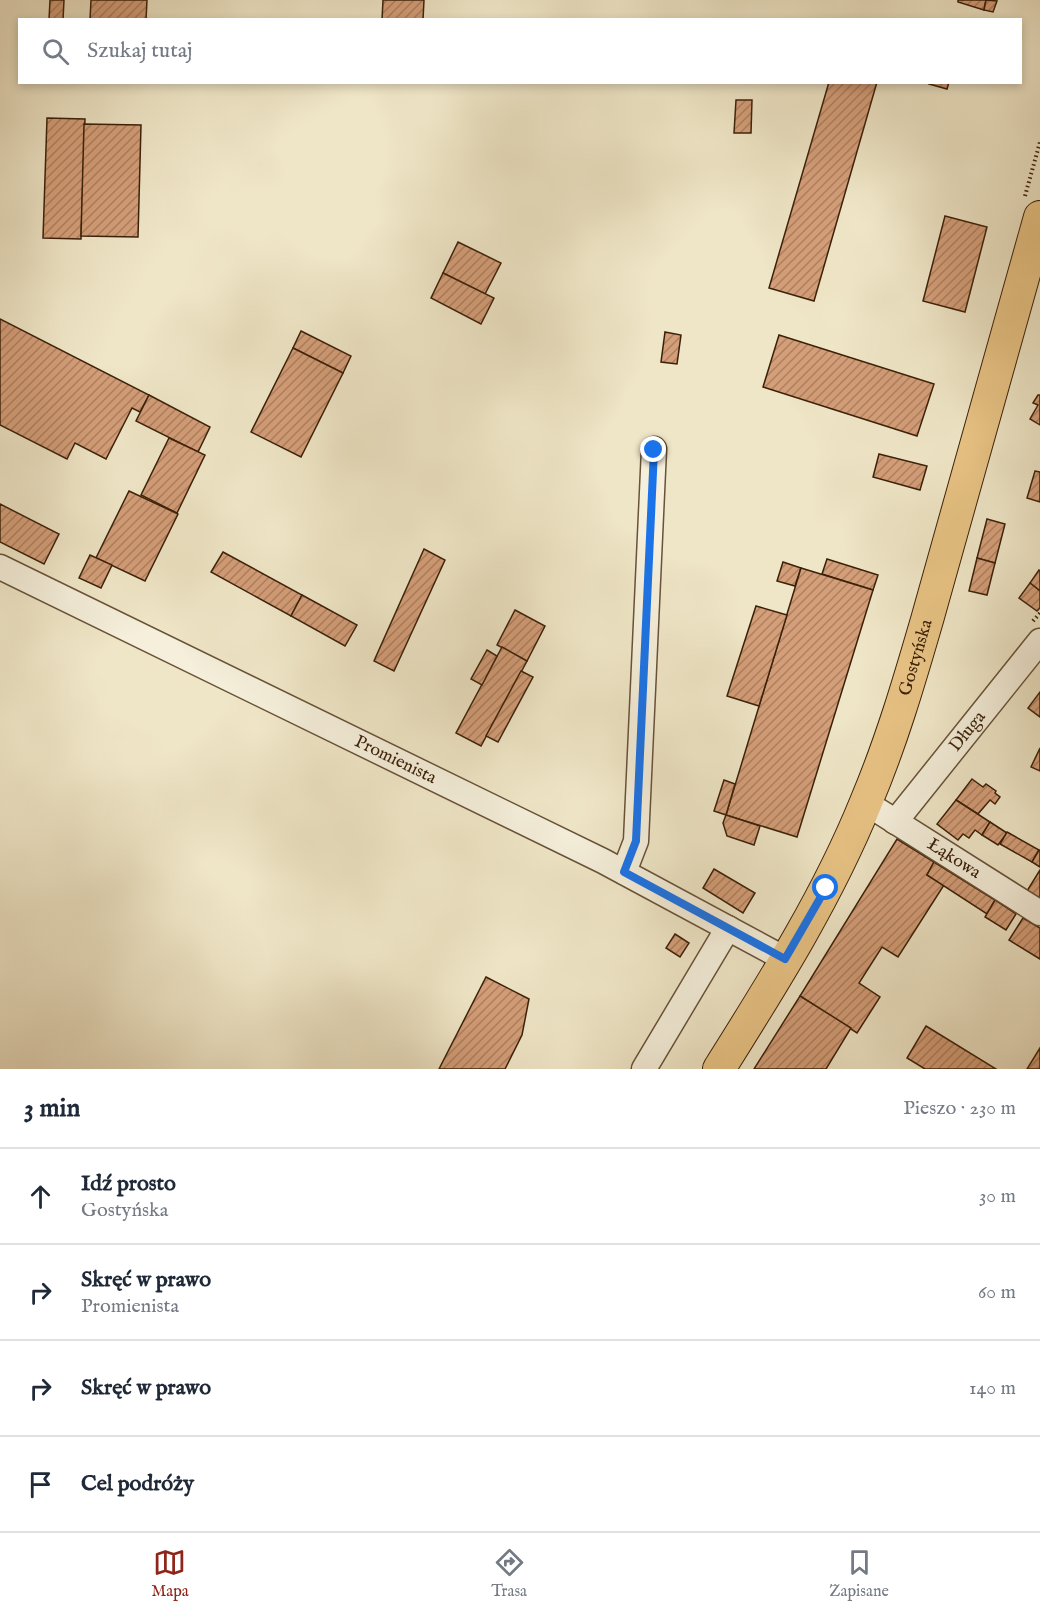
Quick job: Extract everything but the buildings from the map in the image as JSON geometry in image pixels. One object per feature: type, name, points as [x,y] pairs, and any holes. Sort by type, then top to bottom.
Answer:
[{"type":"main road","name":"Gostyńska","points":[[719,1069],[826,888],[866,803],[907,687],[1032,208]]},
{"type":"street","points":[[624,872],[636,841],[654,450]]},
{"type":"street","name":"Promienista","points":[[0,567],[624,872],[785,959]]},
{"type":"street","name":"Długa","points":[[895,822],[1040,641]]},
{"type":"street","name":"Łąkowa","points":[[866,803],[1040,913]]},
{"type":"street","points":[[644,1069],[728,928]]},
{"type":"path","points":[[1032,208],[1040,142]]},
{"type":"route","points":[[654,450],[636,841],[624,872],[785,959],[826,888]]}]
